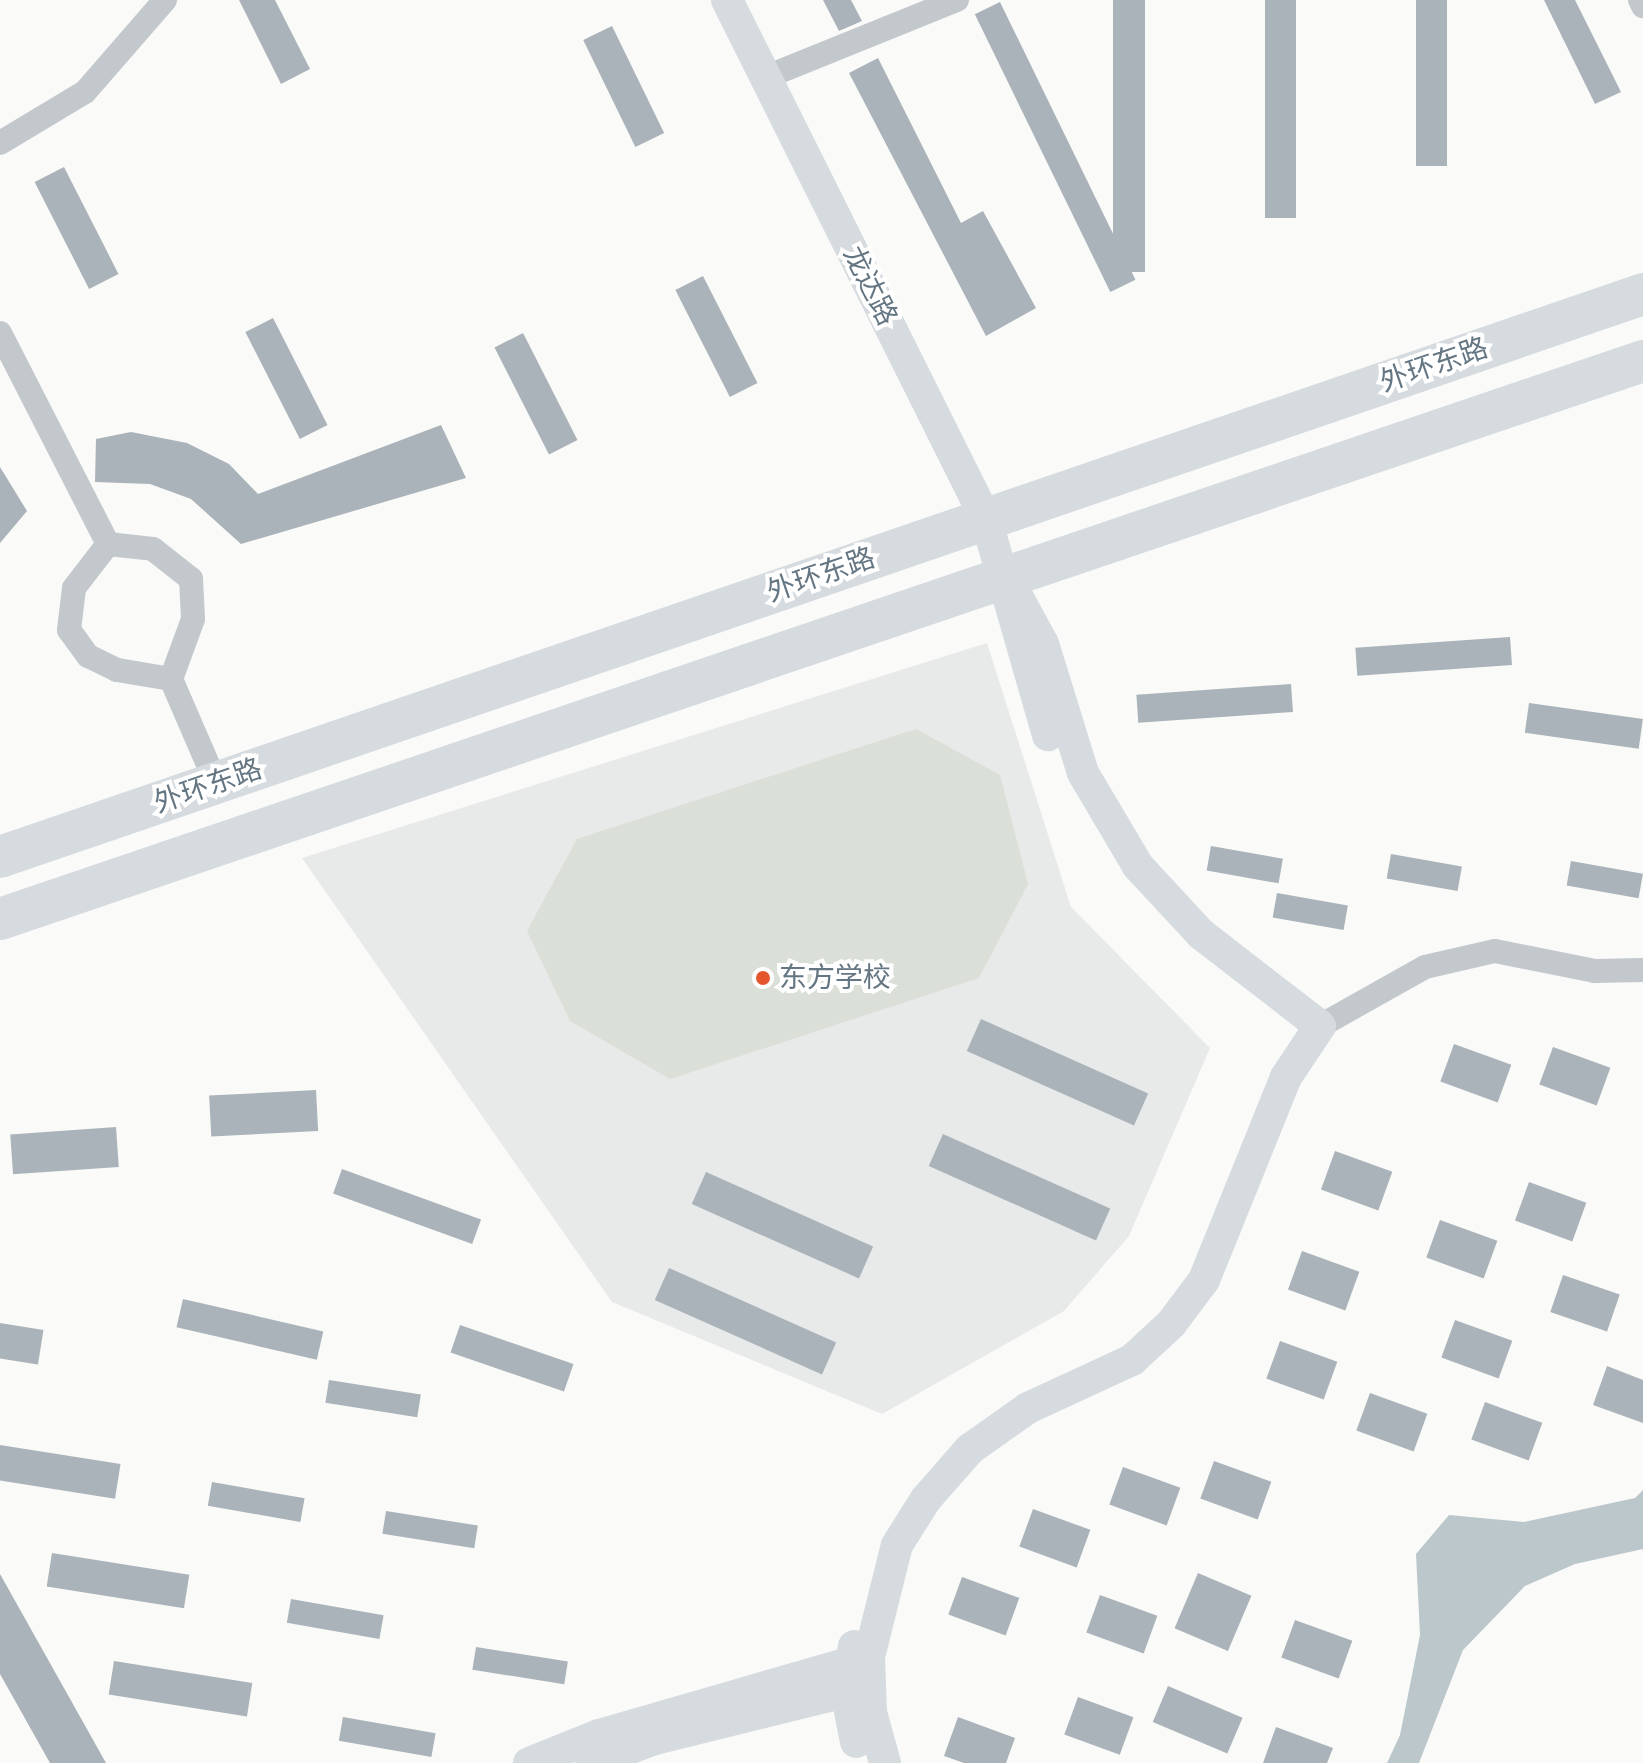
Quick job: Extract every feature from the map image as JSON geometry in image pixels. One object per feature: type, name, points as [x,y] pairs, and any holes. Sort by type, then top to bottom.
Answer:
[{"type":"highway","name":"外环东路","points":[[0,857],[1643,294]]},
{"type":"highway","name":"外环东路","points":[[0,919],[1005,574],[1643,361]]},
{"type":"street","points":[[0,143],[85,92],[165,0]]},
{"type":"street","name":"龙达路","points":[[727,0],[986,519],[1005,574],[1022,656],[1062,779],[1122,878],[1188,951],[1308,1027]]},
{"type":"street","points":[[766,77],[957,0]]},
{"type":"street","points":[[1640,0],[1643,6]]},
{"type":"street","points":[[0,333],[108,544]]},
{"type":"street","points":[[108,544],[153,549],[191,579],[193,619],[171,679],[216,783]]},
{"type":"street","points":[[108,544],[74,588],[69,630],[88,656],[117,670],[171,679]]},
{"type":"street","points":[[861,1763],[859,1674],[897,1545],[926,1499],[970,1449],[1028,1408],[1132,1360],[1171,1324],[1204,1280],[1308,1027],[1425,967],[1495,951],[1595,971],[1643,970]]},
{"type":"street","points":[[529,1763],[599,1735],[859,1674]]},
{"type":"street","points":[[591,1763],[655,1739],[859,1674]]},
{"type":"street","points":[[859,1674],[885,1763]]},
{"type":"shaded area","name":"东方学校","points":[[987,643],[1071,907],[1210,1048],[1129,1236],[1064,1311],[882,1414],[612,1302],[302,858]]},
{"type":"shaded area","points":[[916,729],[1000,775],[1028,884],[979,978],[670,1079],[570,1021],[527,931],[577,839]]},
{"type":"shaded area","points":[[1643,1490],[1643,1549],[1575,1564],[1525,1586],[1463,1650],[1419,1763],[1387,1763],[1400,1735],[1420,1635],[1416,1554],[1449,1515],[1524,1522],[1635,1498]]},
{"type":"building","points":[[239,0],[275,0],[310,69],[281,84]]},
{"type":"building","points":[[823,0],[851,0],[862,21],[839,31]]},
{"type":"building","points":[[1113,0],[1145,0],[1145,272],[1113,272]]},
{"type":"building","points":[[1265,0],[1296,0],[1296,218],[1265,218]]},
{"type":"building","points":[[1416,0],[1447,0],[1447,166],[1416,166]]},
{"type":"building","points":[[1544,0],[1575,0],[1621,92],[1595,104]]},
{"type":"building","points":[[1000,2],[1135,280],[1110,292],[975,14]]},
{"type":"building","points":[[612,26],[664,133],[635,147],[583,40]]},
{"type":"building","points":[[878,58],[961,223],[983,211],[1036,308],[986,336],[849,73]]},
{"type":"building","points":[[64,167],[118,274],[89,289],[35,182]]},
{"type":"building","points":[[703,276],[757,383],[730,397],[675,290]]},
{"type":"building","points":[[273,318],[327,425],[300,439],[245,332]]},
{"type":"building","points":[[523,333],[577,440],[549,454],[494,348]]},
{"type":"building","points":[[441,425],[466,478],[241,544],[191,499],[150,484],[95,482],[96,439],[131,432],[187,443],[229,464],[258,494]]},
{"type":"building","points":[[0,467],[27,511],[0,543]]},
{"type":"building","points":[[1510,637],[1512,665],[1357,676],[1355,648]]},
{"type":"building","points":[[1291,684],[1293,712],[1138,723],[1136,695]]},
{"type":"building","points":[[1529,703],[1643,719],[1639,749],[1525,733]]},
{"type":"building","points":[[1211,846],[1283,859],[1279,883],[1207,871]]},
{"type":"building","points":[[1391,854],[1462,867],[1458,891],[1387,879]]},
{"type":"building","points":[[1571,861],[1643,874],[1639,898],[1567,886]]},
{"type":"building","points":[[1277,893],[1348,906],[1344,930],[1273,918]]},
{"type":"building","points":[[981,1019],[1148,1093],[1134,1125],[967,1051]]},
{"type":"building","points":[[1454,1044],[1511,1065],[1498,1102],[1440,1082]]},
{"type":"building","points":[[1553,1047],[1610,1068],[1597,1105],[1539,1085]]},
{"type":"building","points":[[316,1090],[318,1131],[211,1137],[209,1096]]},
{"type":"building","points":[[116,1127],[119,1167],[13,1174],[10,1134]]},
{"type":"building","points":[[943,1134],[1110,1208],[1096,1240],[929,1166]]},
{"type":"building","points":[[1335,1151],[1392,1172],[1378,1210],[1321,1190]]},
{"type":"building","points":[[342,1169],[481,1220],[472,1244],[333,1193]]},
{"type":"building","points":[[706,1172],[873,1246],[859,1278],[692,1204]]},
{"type":"building","points":[[1529,1182],[1586,1203],[1572,1241],[1515,1221]]},
{"type":"building","points":[[1440,1220],[1497,1241],[1484,1278],[1426,1258]]},
{"type":"building","points":[[1302,1251],[1359,1272],[1345,1310],[1288,1290]]},
{"type":"building","points":[[669,1268],[836,1342],[822,1374],[655,1300]]},
{"type":"building","points":[[1563,1275],[1620,1295],[1607,1331],[1550,1312]]},
{"type":"building","points":[[183,1299],[323,1331],[317,1360],[176,1327]]},
{"type":"building","points":[[1455,1320],[1512,1341],[1499,1378],[1441,1358]]},
{"type":"building","points":[[0,1323],[43,1330],[38,1364],[0,1358]]},
{"type":"building","points":[[460,1325],[573,1364],[564,1391],[451,1352]]},
{"type":"building","points":[[1280,1341],[1337,1362],[1324,1399],[1266,1379]]},
{"type":"building","points":[[1607,1366],[1643,1380],[1643,1423],[1593,1405]]},
{"type":"building","points":[[329,1380],[421,1395],[417,1417],[325,1403]]},
{"type":"building","points":[[1370,1393],[1427,1414],[1414,1451],[1356,1431]]},
{"type":"building","points":[[1485,1402],[1542,1423],[1529,1460],[1471,1440]]},
{"type":"building","points":[[0,1445],[120,1464],[115,1499],[0,1480]]},
{"type":"building","points":[[1214,1461],[1271,1482],[1258,1519],[1200,1499]]},
{"type":"building","points":[[1123,1467],[1180,1488],[1167,1525],[1109,1505]]},
{"type":"building","points":[[212,1482],[305,1498],[300,1522],[208,1506]]},
{"type":"building","points":[[1033,1509],[1090,1530],[1077,1567],[1019,1547]]},
{"type":"building","points":[[386,1511],[478,1526],[474,1548],[382,1534]]},
{"type":"building","points":[[52,1553],[189,1575],[184,1608],[47,1587]]},
{"type":"building","points":[[1198,1573],[1251,1596],[1228,1651],[1175,1628]]},
{"type":"building","points":[[0,1574],[106,1763],[50,1763],[0,1674]]},
{"type":"building","points":[[962,1577],[1019,1598],[1006,1635],[948,1615]]},
{"type":"building","points":[[1100,1595],[1157,1616],[1144,1653],[1086,1633]]},
{"type":"building","points":[[291,1599],[384,1615],[379,1639],[287,1623]]},
{"type":"building","points":[[1295,1620],[1352,1641],[1339,1678],[1281,1658]]},
{"type":"building","points":[[476,1647],[568,1662],[564,1684],[472,1670]]},
{"type":"building","points":[[114,1661],[252,1683],[247,1716],[109,1695]]},
{"type":"building","points":[[1168,1686],[1243,1718],[1227,1754],[1153,1722]]},
{"type":"building","points":[[1078,1697],[1133,1717],[1120,1755],[1064,1735]]},
{"type":"building","points":[[343,1717],[436,1733],[431,1757],[339,1741]]},
{"type":"building","points":[[958,1717],[1015,1738],[1006,1763],[964,1763],[944,1756]]},
{"type":"building","points":[[1276,1727],[1333,1748],[1327,1763],[1263,1763]]},
{"type":"place","name":"东方学校","points":[[763,978]]}]
